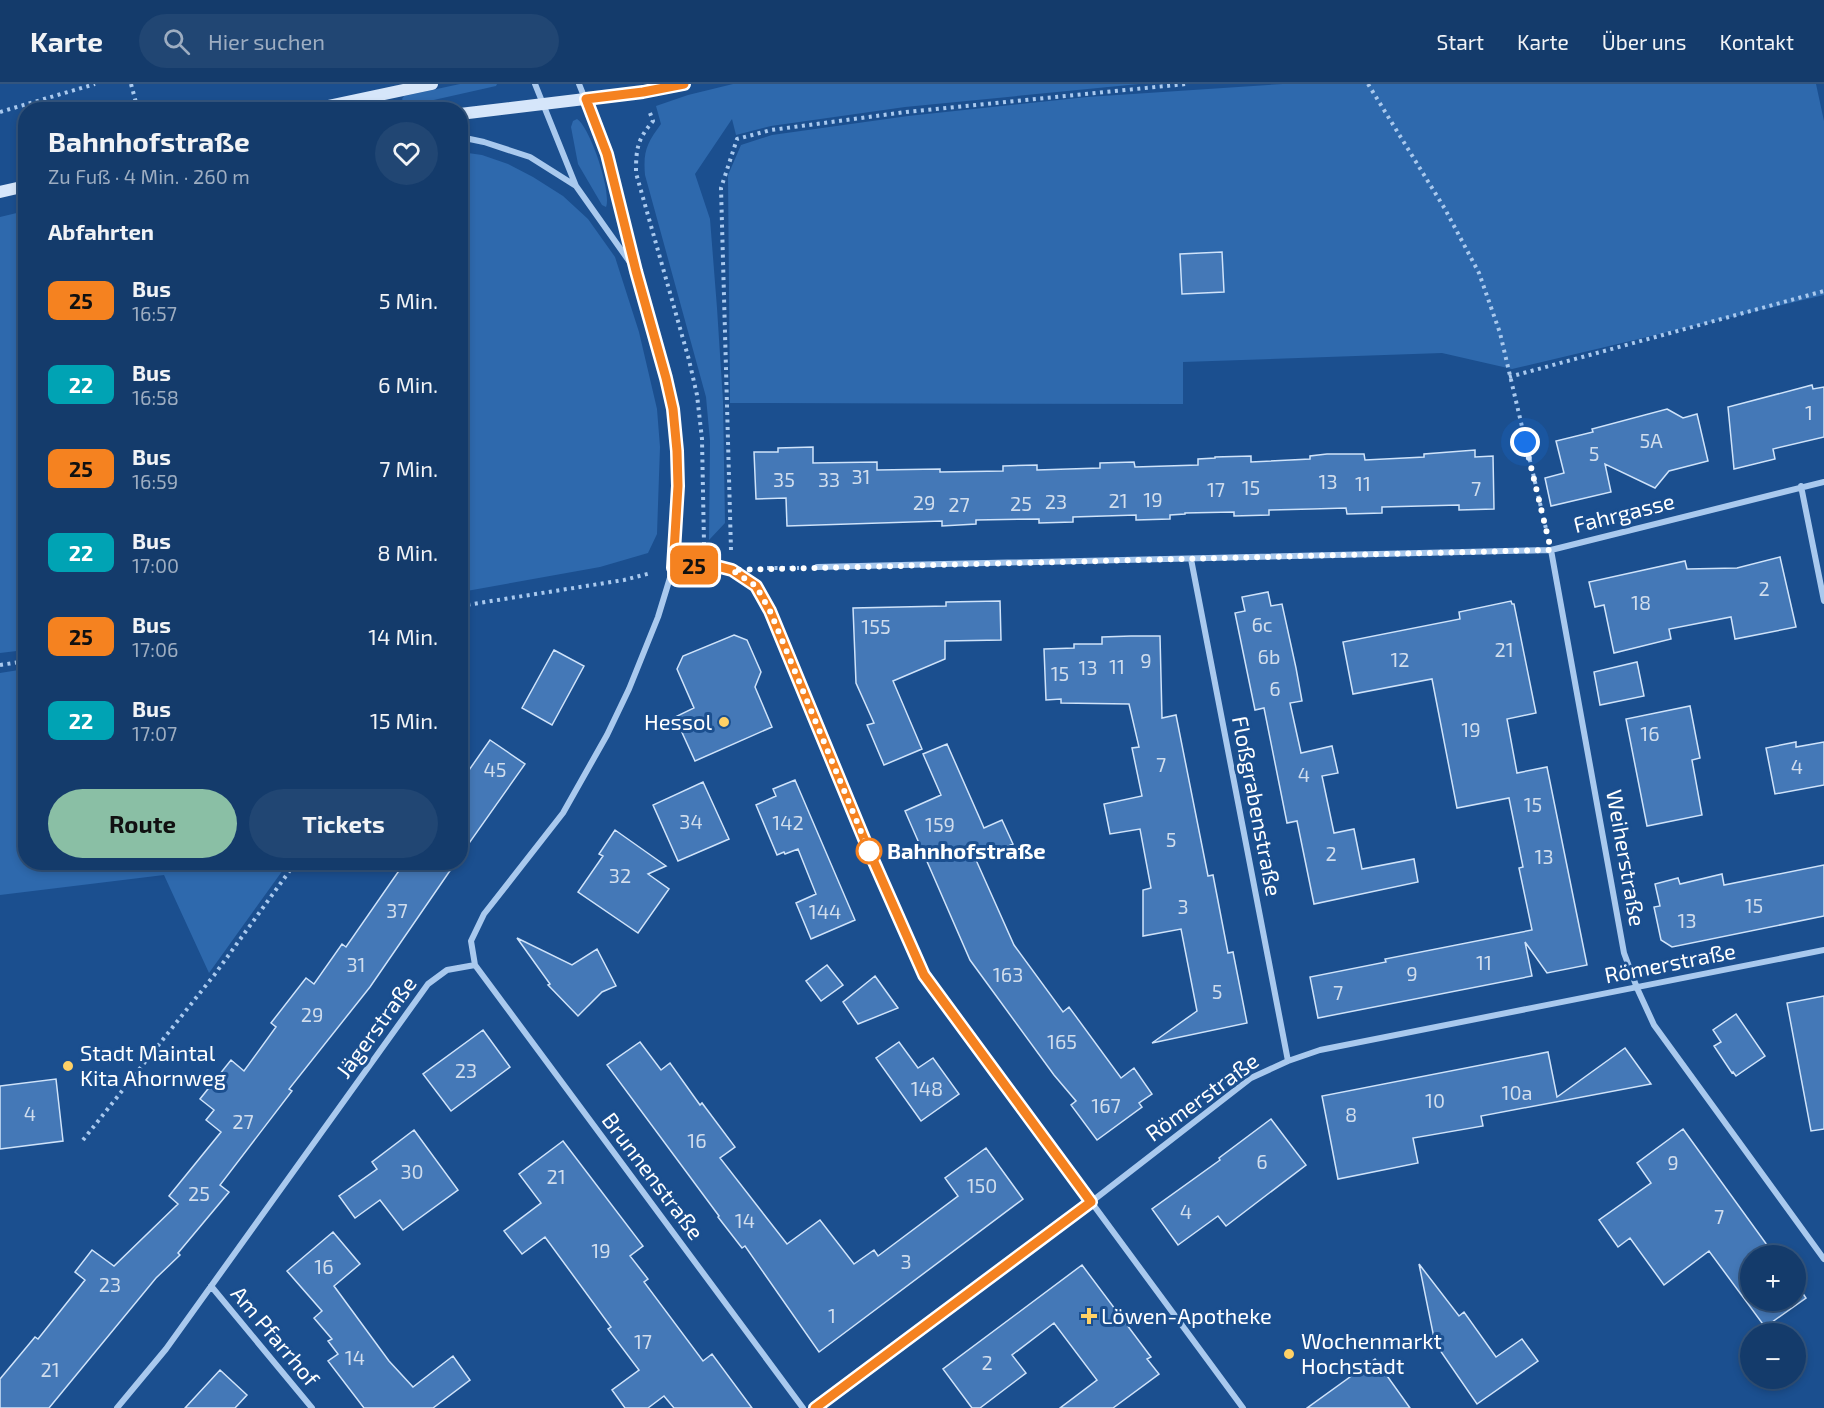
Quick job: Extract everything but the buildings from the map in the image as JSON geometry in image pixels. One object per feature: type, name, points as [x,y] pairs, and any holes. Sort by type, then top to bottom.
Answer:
[{"type":"main road","points":[[347,102],[432,84]]},
{"type":"main road","points":[[468,113],[643,92],[684,84]]},
{"type":"main road","points":[[0,192],[18,188]]},
{"type":"street","points":[[535,84],[576,186],[636,271]]},
{"type":"street","points":[[475,965],[471,941],[484,914],[563,813],[607,735],[629,689],[658,617],[673,568],[678,486],[673,409],[607,154],[579,84]]},
{"type":"street","points":[[468,139],[530,157],[576,186]]},
{"type":"street","name":"Fahrgasse","points":[[817,567],[1551,550],[1824,482]]},
{"type":"street","points":[[1801,486],[1824,601]]},
{"type":"street","name":"Weiherstraße","points":[[1551,550],[1624,952],[1637,988],[1654,1025],[1824,1259]]},
{"type":"street","name":"Floßgrabenstraße","points":[[1191,559],[1288,1061]]},
{"type":"street","points":[[673,568],[705,563],[732,570],[756,586],[770,611],[872,857],[924,975],[1243,1408]]},
{"type":"street","name":"Römerstraße","points":[[815,1408],[1091,1202],[1251,1078],[1288,1061],[1320,1050],[1824,950]]},
{"type":"street","name":"Jägerstraße","points":[[117,1408],[166,1349],[428,984],[447,970],[475,965]]},
{"type":"street","name":"Brunnenstraße","points":[[475,965],[803,1408]]},
{"type":"street","name":"Am Pfarrhof","points":[[211,1286],[312,1408]]},
{"type":"path","points":[[34,102],[95,84]]},
{"type":"path","points":[[131,84],[136,102]]},
{"type":"path","points":[[817,567],[732,570],[721,188],[737,139],[771,130],[906,112],[1186,84]]},
{"type":"path","points":[[1368,84],[1444,209],[1479,273],[1500,333],[1551,550]]},
{"type":"path","points":[[643,92],[653,121],[642,134],[636,151],[636,173],[697,395],[702,439],[702,514],[705,563]]},
{"type":"path","points":[[0,112],[18,107]]},
{"type":"path","points":[[1509,377],[1824,291]]},
{"type":"path","points":[[468,605],[624,580],[673,568]]},
{"type":"path","points":[[0,665],[18,662]]},
{"type":"path","points":[[83,1140],[215,974],[290,870]]},
{"type":"shaded area","points":[[460,84],[497,84],[425,102],[404,102],[402,99],[404,96]]},
{"type":"shaded area","points":[[733,84],[1139,84],[905,107],[771,126],[736,135],[732,119],[695,174],[710,219],[723,401],[725,523],[709,540],[710,441],[706,397],[645,175],[645,153],[649,142],[661,124],[656,106]]},
{"type":"shaded area","points":[[1283,84],[1816,84],[1824,121],[1824,295],[1512,369],[1442,353],[1183,362],[1183,404],[730,403],[728,175],[741,145],[772,135],[908,116],[1087,97]]},
{"type":"shaded area","points":[[577,119],[588,134],[599,160],[606,188],[606,207],[602,205],[578,164],[571,127],[573,121]]},
{"type":"shaded area","points":[[468,153],[508,164],[533,177],[563,196],[588,219],[615,257],[639,332],[657,409],[660,447],[657,534],[648,553],[600,567],[468,591]]},
{"type":"shaded area","points":[[18,213],[18,651],[0,653],[0,217]]},
{"type":"shaded area","points":[[18,670],[18,870],[283,870],[209,973],[164,875],[0,895],[0,673]]},
{"type":"bus line","name":"25","points":[[684,84],[586,99],[607,154],[673,409],[678,486],[673,568],[705,563],[732,570],[756,586],[770,611],[867,846],[924,975],[1091,1202],[815,1408]]},
{"type":"place","name":"Hessol","points":[[724,722]]},
{"type":"place","name":"Bahnhofstraße","points":[[869,851]]},
{"type":"place","name":"Stadt Maintal Kita Ahornweg","points":[[68,1066]]},
{"type":"place","name":"Löwen-Apotheke","points":[[1089,1316]]},
{"type":"place","name":"Wochenmarkt Hochstadt","points":[[1289,1354]]},
{"type":"route","points":[[869,851],[770,611],[756,586],[732,570],[1551,550],[1525,442]]}]
